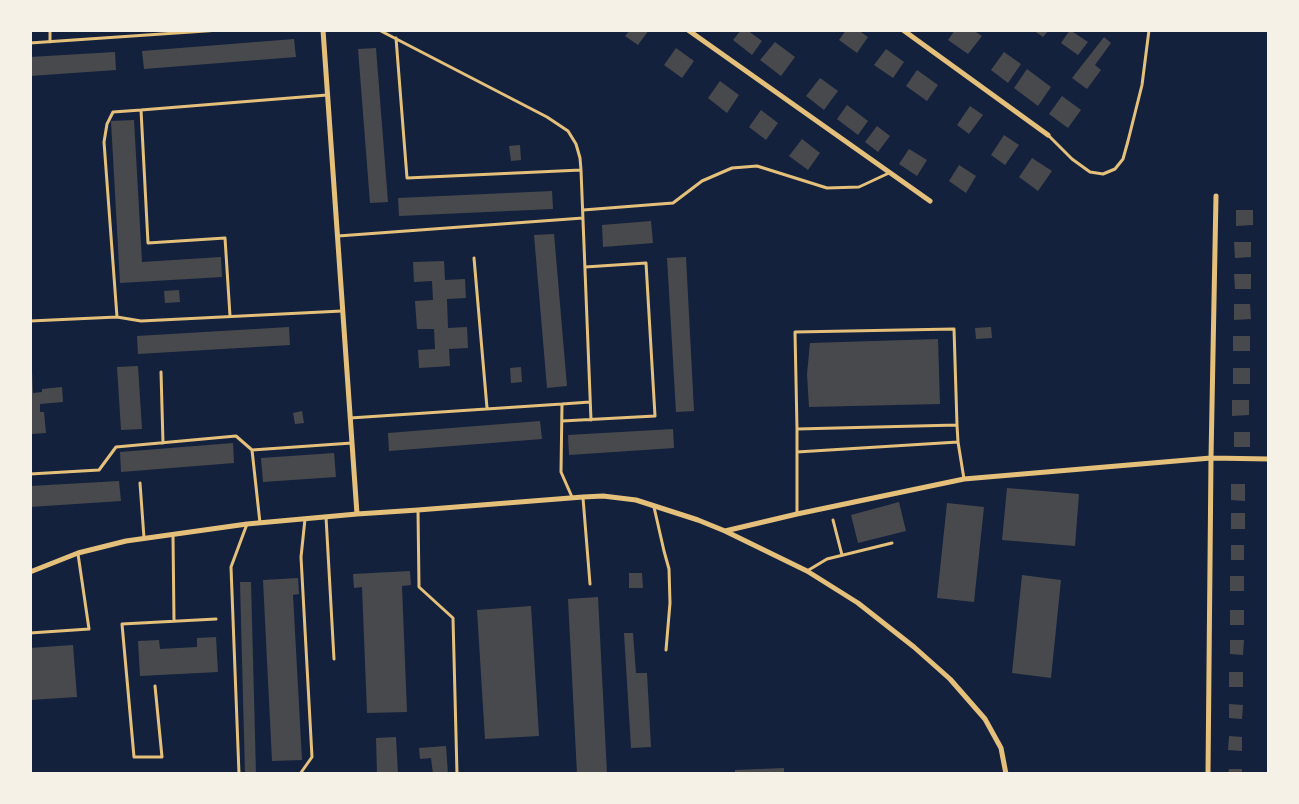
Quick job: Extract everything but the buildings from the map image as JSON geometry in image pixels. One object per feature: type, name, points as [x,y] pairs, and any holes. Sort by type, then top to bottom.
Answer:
[{"type":"street","points":[[323,30],[357,514]]},
{"type":"street","points":[[688,30],[930,201]]},
{"type":"street","points":[[903,30],[1048,135]]},
{"type":"street","points":[[1208,774],[1216,196]]},
{"type":"street","points":[[726,531],[964,479],[1211,458],[1269,459]]},
{"type":"street","points":[[30,572],[78,553],[144,538],[247,524],[583,496],[636,500],[726,531],[807,571],[858,603],[950,679],[985,719],[1001,748],[1006,774]]},
{"type":"lane","points":[[50,30],[50,42]]},
{"type":"lane","points":[[105,30],[106,38]]},
{"type":"lane","points":[[30,43],[220,30]]},
{"type":"lane","points":[[379,30],[538,112],[568,131],[576,144],[581,170],[591,420]]},
{"type":"lane","points":[[1048,135],[1072,159],[1090,172],[1103,174],[1115,169],[1124,159],[1142,85],[1149,30]]},
{"type":"lane","points":[[396,38],[407,178],[581,170]]},
{"type":"lane","points":[[117,317],[104,142],[107,124],[113,112],[327,94]]},
{"type":"lane","points":[[141,110],[148,243],[225,238],[230,316]]},
{"type":"lane","points":[[582,210],[673,203],[702,181],[732,168],[757,166],[827,188],[859,187],[891,172]]},
{"type":"lane","points":[[338,236],[583,219]]},
{"type":"lane","points":[[474,258],[487,408]]},
{"type":"lane","points":[[562,421],[655,416],[646,263],[585,267]]},
{"type":"lane","points":[[30,321],[117,317],[141,321],[343,311]]},
{"type":"lane","points":[[797,514],[795,332],[954,328],[958,442],[964,479]]},
{"type":"lane","points":[[161,372],[163,443]]},
{"type":"lane","points":[[350,418],[590,402]]},
{"type":"lane","points":[[562,404],[561,472],[572,498]]},
{"type":"lane","points":[[797,429],[957,425]]},
{"type":"lane","points":[[30,474],[99,470],[116,447],[236,436],[252,450],[260,523]]},
{"type":"lane","points":[[797,452],[958,442]]},
{"type":"lane","points":[[252,450],[353,443]]},
{"type":"lane","points":[[140,483],[144,538]]},
{"type":"lane","points":[[583,496],[590,584]]},
{"type":"lane","points":[[654,506],[669,569],[670,603],[666,650]]},
{"type":"lane","points":[[418,510],[419,587],[453,618],[458,774]]},
{"type":"lane","points":[[326,517],[334,659]]},
{"type":"lane","points":[[300,774],[312,757],[301,557],[305,519]]},
{"type":"lane","points":[[833,520],[842,555]]},
{"type":"lane","points":[[239,774],[231,567],[247,524]]},
{"type":"lane","points":[[173,534],[174,621]]},
{"type":"lane","points":[[807,571],[827,559],[892,543]]},
{"type":"lane","points":[[30,633],[89,629],[78,553]]},
{"type":"lane","points":[[155,686],[162,757],[134,757],[122,624],[216,619]]}]
